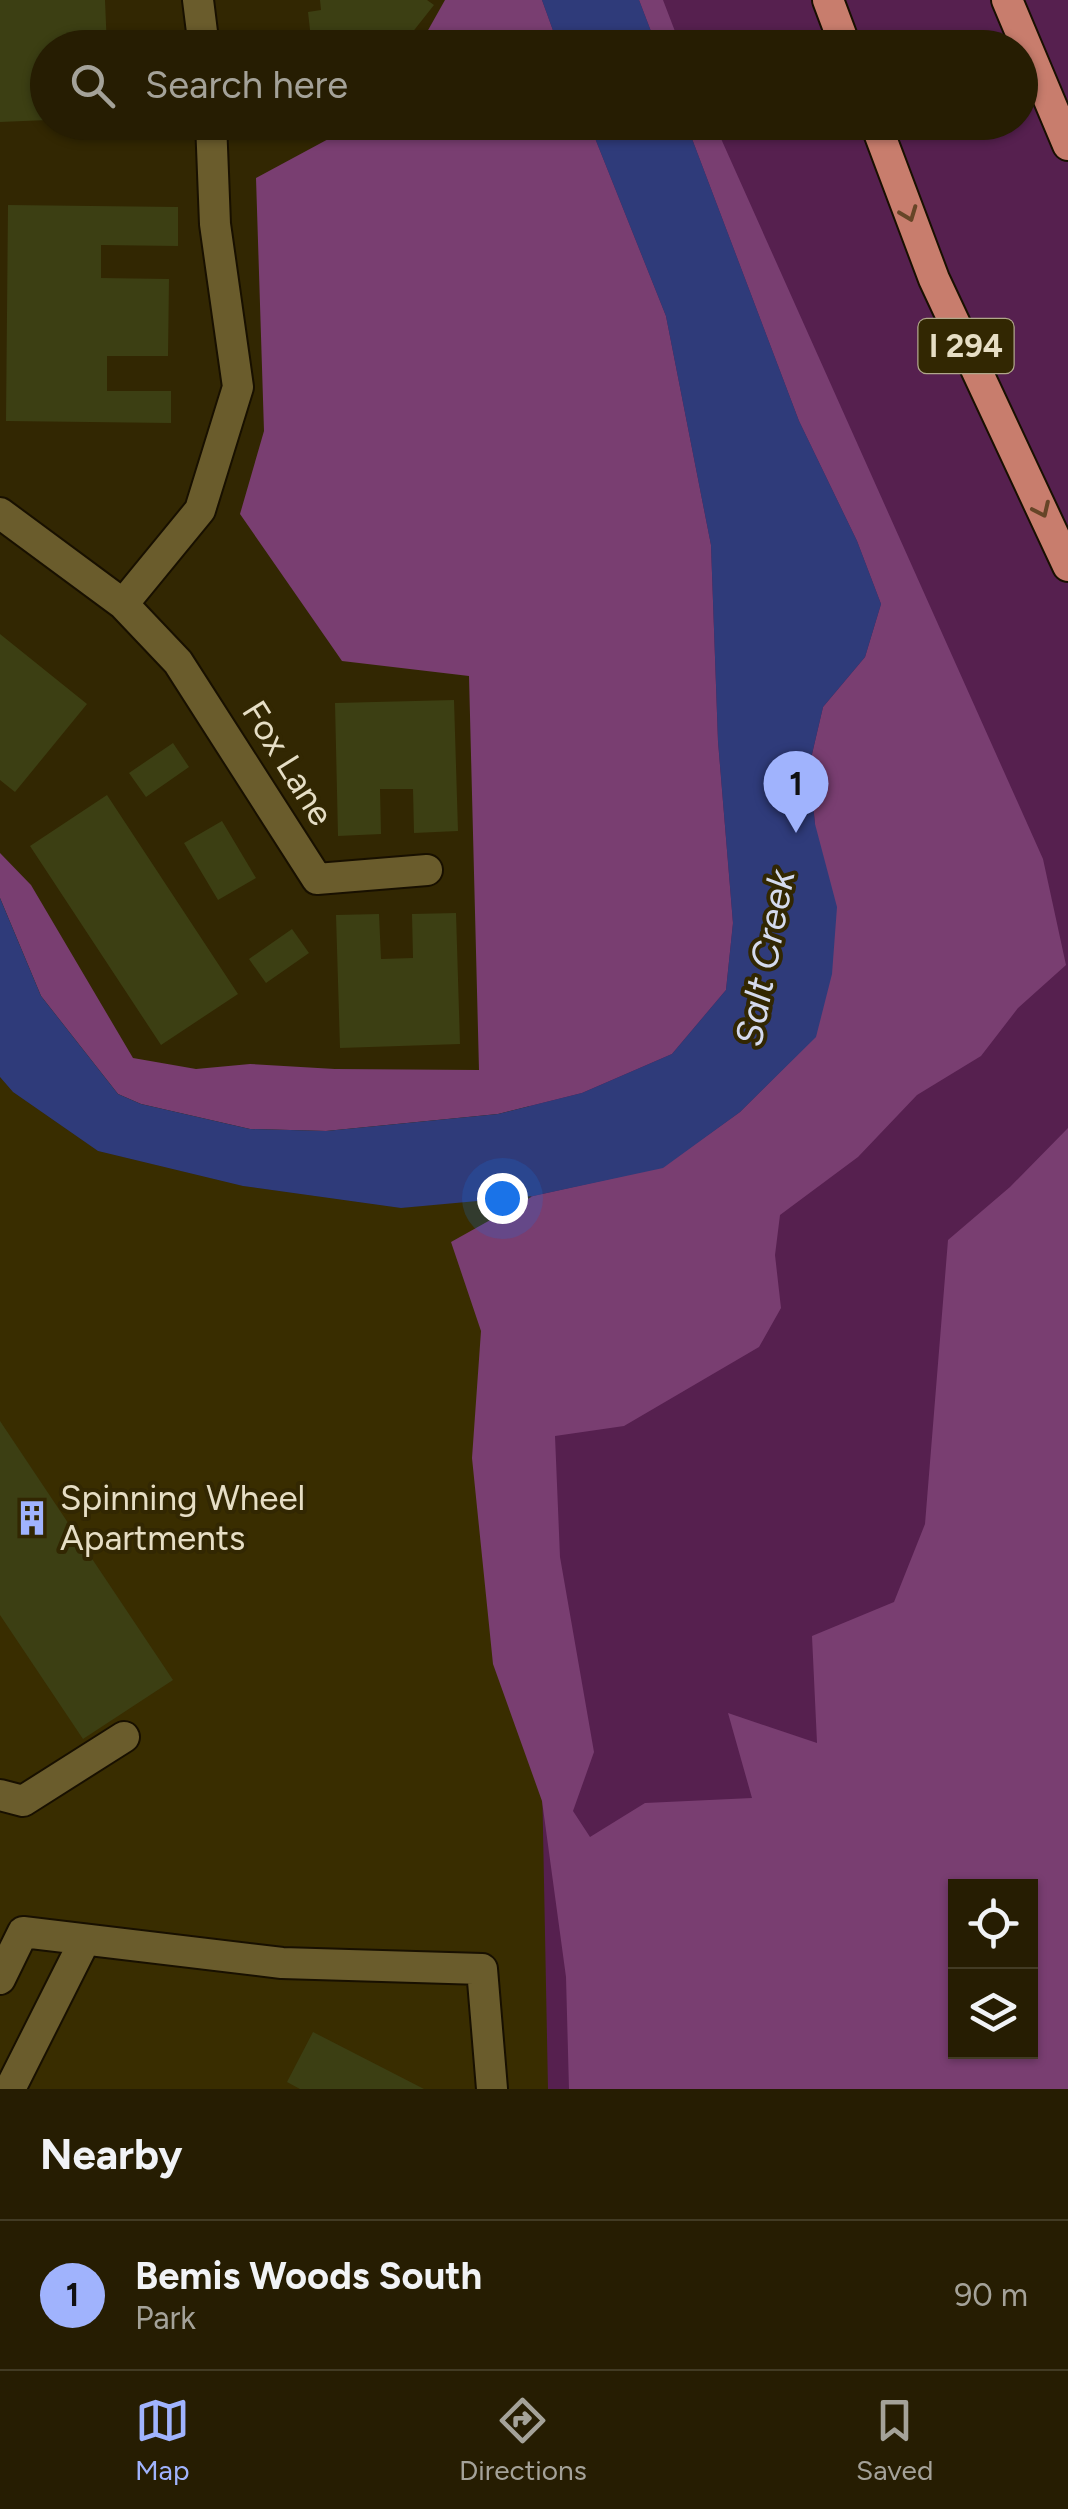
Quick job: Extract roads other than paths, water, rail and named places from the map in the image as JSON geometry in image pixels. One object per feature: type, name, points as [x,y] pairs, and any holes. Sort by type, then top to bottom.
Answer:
[{"type":"highway","points":[[828,0],[839,30]]},
{"type":"highway","points":[[1007,0],[1020,30]]},
{"type":"highway","points":[[1038,74],[1068,145]]},
{"type":"highway","name":"I 294","points":[[882,140],[934,279],[1068,566]]},
{"type":"street","points":[[198,0],[202,30]]},
{"type":"street","points":[[0,513],[123,604],[200,510],[238,387],[215,224],[212,140]]},
{"type":"street","name":"Fox Lane","points":[[123,604],[178,662],[317,879],[427,870]]},
{"type":"street","points":[[0,1794],[23,1802],[124,1737]]},
{"type":"street","points":[[0,1978],[23,1932],[282,1963],[482,1969],[492,2089]]},
{"type":"street","points":[[10,2089],[85,1940]]},
{"type":"water","points":[[542,0],[639,0],[650,30],[553,30]]},
{"type":"water","name":"Salt Creek","points":[[596,140],[692,140],[799,421],[857,541],[881,604],[865,657],[823,707],[809,767],[815,824],[837,907],[832,974],[816,1037],[740,1112],[663,1168],[533,1196],[401,1208],[243,1186],[98,1151],[13,1092],[0,1077],[0,898],[41,996],[118,1094],[141,1104],[250,1129],[326,1131],[498,1114],[582,1093],[672,1054],[726,990],[733,923],[718,741],[711,545],[666,316]]},
{"type":"place","name":"Bemis Woods South","points":[[796,833]]},
{"type":"place","name":"Spinning Wheel Apartments","points":[[32,1518]]}]
